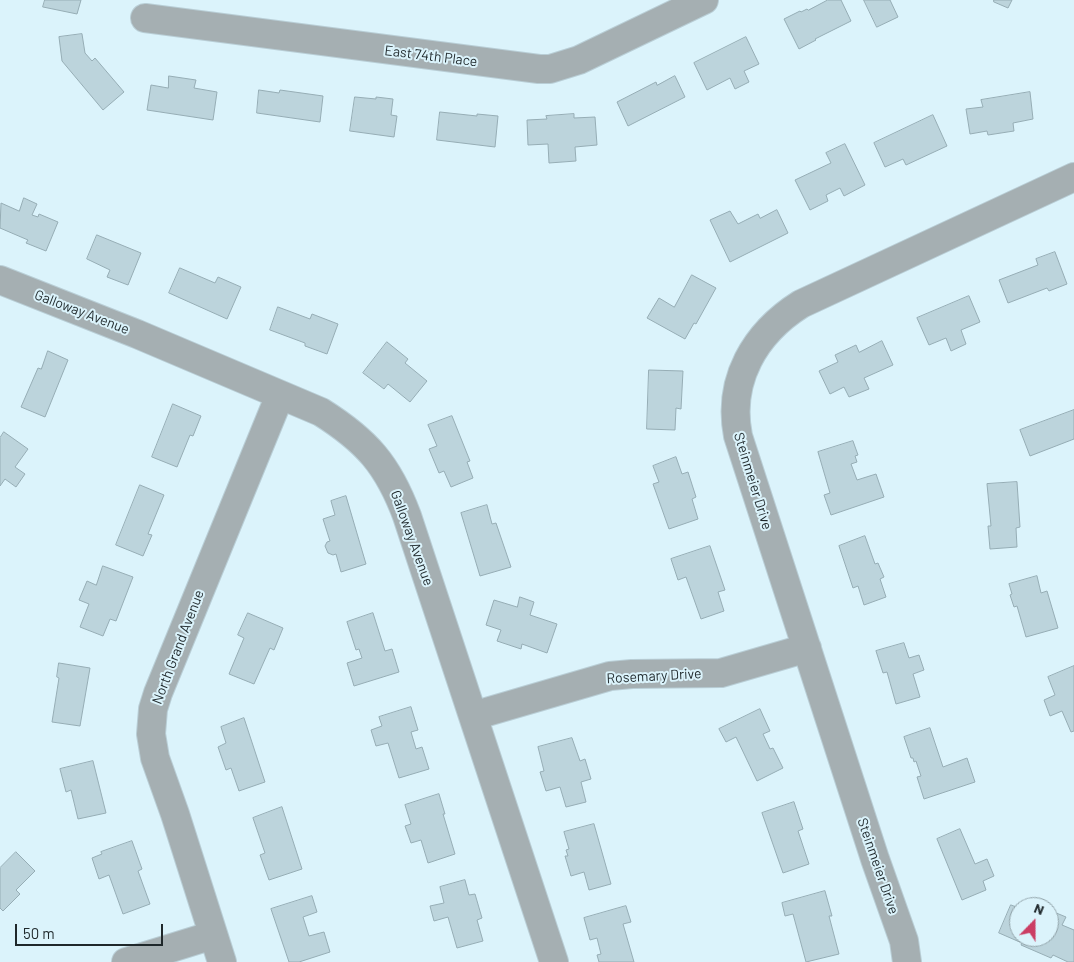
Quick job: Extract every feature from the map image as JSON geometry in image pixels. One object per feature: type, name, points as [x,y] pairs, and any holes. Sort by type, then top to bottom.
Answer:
[{"type":"street","name":"East 74th Place","points":[[145,18],[540,69],[556,67],[579,60],[704,0]]},
{"type":"street","name":"Steinmeier Drive","points":[[907,962],[904,942],[875,859],[738,436],[736,398],[750,355],[760,340],[772,325],[801,304],[1074,177]]},
{"type":"street","name":"Galloway Avenue","points":[[0,281],[137,334],[321,412],[345,427],[366,445],[383,467],[397,491],[407,516],[554,962]]},
{"type":"street","name":"North Grand Avenue","points":[[222,962],[175,814],[155,758],[151,734],[153,709],[280,395]]},
{"type":"street","name":"Rosemary Drive","points":[[473,716],[610,676],[721,673],[807,648]]},
{"type":"street","points":[[126,962],[213,935]]},
{"type":"building","points":[[45,0],[81,0],[77,14],[43,7]]},
{"type":"building","points":[[828,0],[841,0],[851,21],[799,49],[784,19]]},
{"type":"building","points":[[864,0],[890,0],[898,17],[877,27]]},
{"type":"building","points":[[994,0],[1012,0],[1008,8],[994,2]]},
{"type":"building","points":[[82,34],[85,53],[92,61],[95,58],[124,92],[103,110],[62,61],[59,37]]},
{"type":"building","points":[[746,37],[759,64],[744,71],[749,82],[735,89],[730,78],[707,90],[694,63]]},
{"type":"building","points":[[169,76],[196,80],[194,88],[217,92],[213,120],[147,110],[151,85],[168,88]]},
{"type":"building","points":[[675,76],[685,97],[628,126],[617,102],[656,82],[657,85]]},
{"type":"building","points":[[259,90],[279,93],[280,90],[323,96],[320,122],[257,113]]},
{"type":"building","points":[[1030,92],[1033,119],[1013,123],[1014,131],[988,135],[987,131],[970,134],[966,109],[983,107],[981,100]]},
{"type":"building","points":[[355,97],[393,99],[391,115],[397,116],[394,137],[350,131]]},
{"type":"building","points":[[440,112],[498,116],[495,147],[437,140]]},
{"type":"building","points":[[574,114],[574,118],[595,117],[597,145],[575,147],[576,161],[549,163],[548,144],[528,145],[527,120],[547,119],[546,116]]},
{"type":"building","points":[[933,115],[947,146],[906,165],[903,159],[885,167],[874,143]]},
{"type":"building","points":[[845,144],[865,185],[844,196],[840,188],[826,195],[828,201],[810,210],[795,180],[831,163],[826,153]]},
{"type":"building","points":[[24,198],[37,204],[32,215],[38,217],[39,214],[58,222],[46,251],[26,243],[28,240],[0,228],[1,203],[19,211]]},
{"type":"building","points":[[777,210],[788,233],[730,262],[710,220],[730,211],[738,224],[758,214],[760,218]]},
{"type":"building","points":[[97,235],[141,253],[128,285],[107,277],[110,270],[87,259]]},
{"type":"building","points":[[1055,252],[1067,284],[1049,291],[1047,288],[1008,303],[999,280],[1038,265],[1036,259]]},
{"type":"building","points":[[180,268],[215,283],[218,277],[241,287],[227,319],[169,293]]},
{"type":"building","points":[[692,275],[716,288],[696,324],[694,323],[685,339],[647,318],[659,298],[674,307]]},
{"type":"building","points":[[969,296],[980,322],[961,330],[966,344],[951,351],[946,338],[929,345],[917,318]]},
{"type":"building","points":[[278,307],[310,319],[312,314],[338,324],[327,354],[305,346],[305,343],[270,330]]},
{"type":"building","points":[[882,341],[893,365],[864,378],[869,389],[849,397],[844,387],[830,394],[819,371],[838,362],[835,355],[856,345],[859,352]]},
{"type":"building","points":[[387,342],[408,359],[405,363],[427,381],[410,402],[388,384],[384,389],[363,373]]},
{"type":"building","points":[[48,351],[68,360],[45,417],[21,407],[38,368],[41,369]]},
{"type":"building","points":[[649,370],[683,371],[681,409],[676,408],[675,430],[647,429]]},
{"type":"building","points":[[173,404],[201,416],[193,436],[190,435],[177,467],[152,457]]},
{"type":"building","points":[[1074,410],[1074,439],[1030,456],[1020,430]]},
{"type":"building","points":[[452,416],[470,461],[467,462],[473,478],[451,487],[444,471],[439,473],[429,449],[437,446],[428,425]]},
{"type":"building","points":[[4,432],[28,449],[15,467],[25,474],[16,487],[5,479],[0,486],[0,438]]},
{"type":"building","points":[[853,441],[858,455],[855,456],[857,462],[851,464],[857,480],[876,474],[884,497],[831,515],[824,495],[830,493],[818,452]]},
{"type":"building","points":[[676,457],[682,474],[688,472],[696,497],[692,499],[698,519],[669,529],[653,484],[659,482],[653,466]]},
{"type":"building","points":[[1017,482],[1020,527],[1016,528],[1017,547],[990,549],[988,526],[991,526],[987,484]]},
{"type":"building","points":[[140,485],[164,495],[148,534],[152,535],[143,556],[116,545]]},
{"type":"building","points":[[346,496],[366,564],[341,572],[336,554],[328,553],[325,546],[330,541],[323,519],[335,515],[331,501]]},
{"type":"building","points":[[487,505],[492,524],[496,523],[511,567],[480,576],[461,513]]},
{"type":"building","points":[[865,536],[875,564],[878,563],[884,577],[880,579],[886,597],[864,605],[858,586],[853,588],[839,546]]},
{"type":"building","points":[[710,546],[725,590],[718,592],[724,611],[701,619],[686,577],[678,580],[671,559]]},
{"type":"building","points":[[103,566],[133,577],[116,621],[110,619],[103,636],[80,627],[89,604],[79,600],[87,581],[96,585]]},
{"type":"building","points":[[1037,576],[1041,593],[1047,591],[1058,628],[1026,637],[1017,606],[1014,607],[1010,595],[1012,594],[1009,584]]},
{"type":"building","points":[[520,597],[534,602],[530,615],[557,624],[547,653],[522,644],[521,649],[497,641],[501,630],[486,625],[494,600],[517,607]]},
{"type":"building","points":[[248,613],[283,628],[274,650],[270,648],[254,684],[229,674],[244,638],[238,635]]},
{"type":"building","points":[[373,613],[385,651],[392,649],[399,672],[354,686],[347,663],[362,658],[359,649],[356,650],[347,622]]},
{"type":"building","points":[[904,643],[909,658],[919,655],[924,670],[913,674],[920,697],[896,704],[887,672],[883,673],[876,651]]},
{"type":"building","points":[[59,663],[90,668],[80,726],[52,722],[59,678],[57,677]]},
{"type":"building","points":[[1074,666],[1074,731],[1071,732],[1062,711],[1050,716],[1044,700],[1055,695],[1048,677]]},
{"type":"building","points":[[411,707],[418,730],[411,732],[416,749],[422,747],[429,769],[399,778],[388,743],[376,746],[371,730],[382,726],[379,717]]},
{"type":"building","points":[[760,709],[770,731],[763,734],[770,749],[773,748],[783,768],[757,781],[736,737],[726,742],[719,729]]},
{"type":"building","points":[[244,718],[265,782],[239,791],[231,768],[226,770],[218,747],[226,743],[221,727]]},
{"type":"building","points":[[930,728],[943,767],[967,758],[975,782],[924,799],[917,777],[921,776],[916,761],[914,762],[913,758],[911,758],[904,737]]},
{"type":"building","points":[[572,738],[580,761],[585,759],[591,779],[581,782],[586,802],[566,807],[560,787],[546,791],[540,772],[544,771],[538,747]]},
{"type":"building","points":[[93,761],[106,813],[78,819],[71,790],[66,792],[60,769]]},
{"type":"building","points":[[439,794],[455,854],[428,863],[421,840],[411,843],[405,826],[411,824],[405,805]]},
{"type":"building","points":[[794,802],[803,829],[798,831],[809,864],[783,873],[762,813]]},
{"type":"building","points":[[282,807],[302,869],[269,880],[260,855],[265,853],[253,818]]},
{"type":"building","points":[[594,824],[611,884],[589,890],[584,872],[571,876],[565,856],[568,856],[566,850],[569,849],[564,832]]},
{"type":"building","points":[[960,829],[975,864],[987,859],[994,876],[983,881],[986,890],[962,900],[937,839]]},
{"type":"building","points":[[132,841],[142,869],[138,871],[150,904],[123,914],[109,875],[99,879],[92,858],[102,854],[101,852]]},
{"type":"building","points":[[16,852],[35,871],[16,890],[20,894],[3,911],[0,908],[0,868]]},
{"type":"building","points":[[465,880],[469,895],[475,894],[482,918],[477,920],[483,941],[457,948],[448,917],[434,921],[430,906],[444,903],[440,887]]},
{"type":"building","points":[[825,891],[832,916],[829,916],[839,954],[806,962],[793,914],[785,916],[782,903]]},
{"type":"building","points":[[312,896],[317,912],[303,917],[309,936],[324,932],[330,952],[299,962],[289,962],[271,909]]},
{"type":"building","points":[[626,906],[631,922],[623,924],[634,962],[599,962],[597,955],[601,954],[597,938],[590,940],[584,918]]},
{"type":"building","points":[[1009,910],[1009,937],[999,933]]},
{"type":"building","points":[[1059,914],[1066,917],[1062,925],[1074,930],[1074,962],[1068,962],[1053,955],[1051,958],[1026,947],[1059,947]]}]
